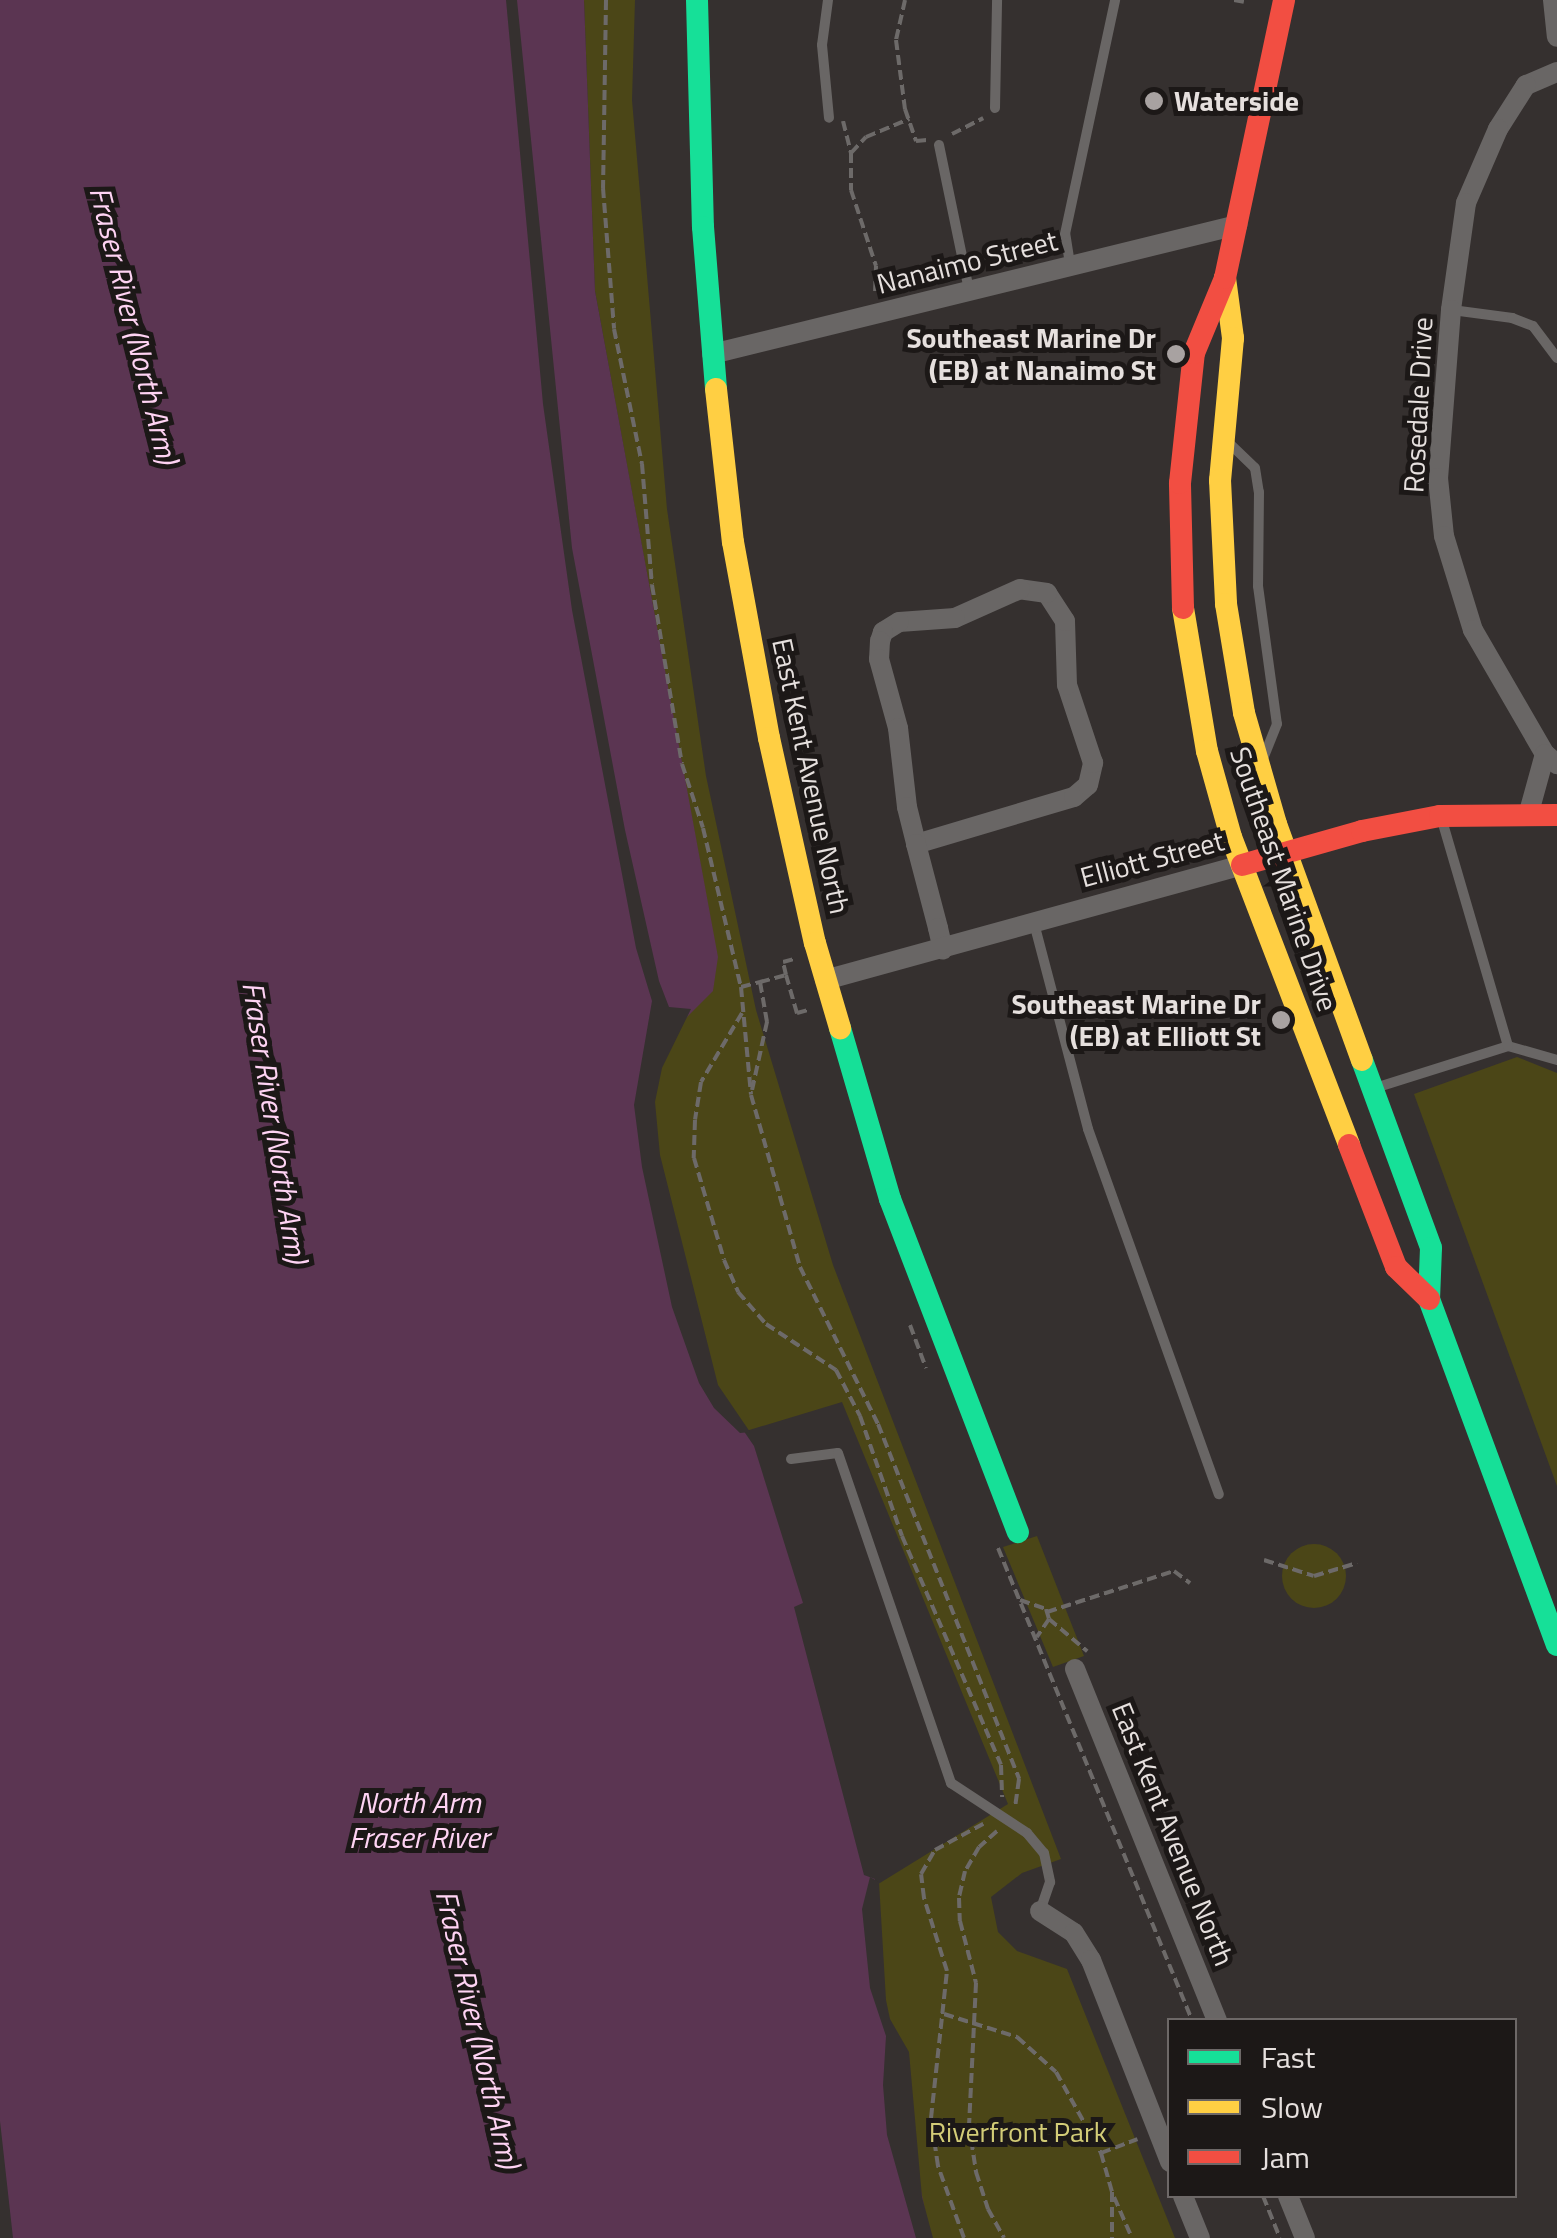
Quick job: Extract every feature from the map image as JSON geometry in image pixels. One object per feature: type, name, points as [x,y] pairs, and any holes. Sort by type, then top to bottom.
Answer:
[{"type":"main road","name":"East Kent Avenue North","points":[[697,0],[703,227],[712,354],[733,542],[769,738],[825,980],[909,1254],[1018,1532]]},
{"type":"main road","name":"Southeast Marine Drive","points":[[1284,0],[1225,278],[1194,352],[1180,483],[1178,548],[1193,684],[1207,751],[1242,865],[1396,1267],[1429,1299]]},
{"type":"main road","name":"Southeast Marine Drive","points":[[1225,278],[1233,338],[1220,480],[1226,604],[1258,768],[1431,1248],[1429,1299],[1557,1645]]},
{"type":"main road","name":"Elliott Street","points":[[1242,865],[1440,816],[1529,812],[1557,815]]},
{"type":"street","points":[[1553,0],[1557,37]]},
{"type":"street","name":"Rosedale Drive","points":[[1529,812],[1551,759],[1472,630],[1444,536],[1438,478],[1451,310],[1466,203],[1498,128],[1526,85],[1557,72]]},
{"type":"street","name":"Nanaimo Street","points":[[712,354],[1236,225]]},
{"type":"street","points":[[916,844],[1074,797],[1088,785],[1093,763],[1067,685],[1064,621],[1047,593],[1020,589],[955,618],[908,619],[884,632],[878,659],[898,728],[916,844],[944,948]]},
{"type":"street","name":"Elliott Street","points":[[825,980],[1242,865]]},
{"type":"street","name":"East Kent Avenue North","points":[[1075,1669],[1216,2018]]},
{"type":"street","points":[[1040,1911],[1074,1933],[1091,1960],[1167,2154]]},
{"type":"street","points":[[1184,2198],[1200,2238]]},
{"type":"street","points":[[1289,2198],[1306,2238]]},
{"type":"lane","points":[[828,0],[822,45],[829,118]]},
{"type":"lane","points":[[995,108],[997,0]]},
{"type":"lane","points":[[1070,264],[1065,234],[1115,0]]},
{"type":"lane","points":[[939,145],[969,290]]},
{"type":"lane","points":[[1451,310],[1512,318],[1534,326],[1557,358]]},
{"type":"lane","points":[[1224,440],[1255,468],[1259,492],[1258,586],[1277,724],[1276,737],[1258,768]]},
{"type":"lane","points":[[1440,816],[1508,1046]]},
{"type":"lane","points":[[1034,922],[1088,1128],[1219,1494]]},
{"type":"lane","points":[[1374,1088],[1508,1046],[1557,1060]]},
{"type":"lane","points":[[791,1459],[838,1453],[951,1783],[1028,1833],[1044,1853],[1050,1882],[1040,1911]]},
{"type":"path","points":[[606,0],[604,188],[614,329],[642,464],[652,585],[682,764],[703,828],[741,987],[751,1095],[767,1022],[760,982]]},
{"type":"path","points":[[905,0],[896,40],[916,140],[939,145],[995,108]]},
{"type":"path","points":[[1234,0],[1244,2]]},
{"type":"path","points":[[829,118],[842,117],[851,152],[851,190],[876,266],[875,291]]},
{"type":"path","points":[[851,152],[866,137],[909,119]]},
{"type":"path","points":[[794,960],[783,962],[786,975],[797,1013],[808,1010]]},
{"type":"path","points":[[741,987],[786,975]]},
{"type":"path","points":[[742,1013],[701,1082],[695,1120],[694,1158],[724,1260],[738,1292],[766,1324],[836,1370],[860,1416],[902,1536],[1001,1766],[1002,1796],[995,1810],[986,1822],[935,1850],[921,1874],[924,1898],[947,1971],[931,2118],[938,2166],[964,2238]]},
{"type":"path","points":[[996,1544],[1191,2018]]},
{"type":"path","points":[[1264,1560],[1314,1576],[1357,1564]]},
{"type":"path","points":[[1047,1612],[1174,1571],[1190,1582]]},
{"type":"path","points":[[1020,1600],[1037,1602],[1047,1612],[1046,1626],[1036,1638]]},
{"type":"path","points":[[944,2014],[1017,2037],[1056,2072],[1100,2153],[1132,2238]]},
{"type":"path","points":[[1100,2153],[1146,2136]]},
{"type":"path","points":[[1112,2192],[1112,2238]]},
{"type":"path","points":[[1264,2198],[1280,2238]]},
{"type":"green space","name":"Riverfront Park","points":[[584,0],[635,0],[632,100],[667,509],[706,776],[756,1010],[833,1265],[1061,1859],[1022,1873],[991,1897],[998,1932],[1017,1951],[1067,1969],[1175,2238],[931,2238],[920,2197],[885,2021],[875,1886],[1008,1804],[842,1402],[746,1431],[715,1389],[658,1156],[625,830],[586,266],[710,917],[595,291]]},
{"type":"green space","points":[[1517,1057],[1557,1073],[1557,1486],[1414,1094]]},
{"type":"green space","points":[[1037,1536],[1084,1656],[1053,1667],[1003,1547]]},
{"type":"green space","points":[[1314,1544],[1336,1554],[1346,1576],[1336,1598],[1314,1608],[1292,1598],[1282,1576],[1292,1554]]},
{"type":"water","name":"North Arm Fraser River","points":[[0,0],[584,0],[595,291],[718,957],[713,991],[672,1032],[650,1101],[658,1156],[715,1389],[754,1446],[803,1603],[794,1607],[864,1875],[875,1879],[885,2021],[931,2238],[13,2238],[0,2121]]},
{"type":"pier","points":[[506,0],[517,0],[572,548],[625,830],[659,981],[669,1007],[691,1009],[662,1068],[655,1102],[660,1155],[718,1385],[750,1432],[740,1433],[714,1408],[699,1383],[672,1307],[642,1167],[634,1105],[652,1001],[636,948],[572,610],[543,404]]},
{"type":"pier","points":[[870,1877],[879,1882],[890,2019],[909,2052],[922,2197],[933,2238],[916,2238],[887,2135],[883,2085],[886,2036],[870,1988],[862,1909]]},
{"type":"traffic: fast","points":[[697,0],[703,227],[716,389]]},
{"type":"traffic: fast","points":[[840,1028],[890,1199],[1018,1532]]},
{"type":"traffic: fast","points":[[1362,1060],[1431,1248],[1429,1299],[1557,1645]]},
{"type":"traffic: slow","points":[[1225,278],[1233,338],[1220,480],[1226,604],[1244,713],[1276,824],[1362,1060]]},
{"type":"traffic: slow","points":[[716,389],[733,542],[769,738],[815,943],[840,1028]]},
{"type":"traffic: slow","points":[[1183,608],[1207,751],[1231,837],[1349,1145]]},
{"type":"traffic: jam","points":[[1183,608],[1180,483],[1194,353],[1225,278],[1284,0]]},
{"type":"traffic: jam","points":[[1242,865],[1362,831],[1440,816],[1557,815]]},
{"type":"traffic: jam","points":[[1349,1145],[1396,1267],[1429,1299]]},
{"type":"place","name":"Waterside","points":[[1154,101]]},
{"type":"place","name":"Southeast Marine Dr (EB) at Nanaimo St","points":[[1176,354]]},
{"type":"place","name":"Southeast Marine Dr (EB) at Elliott St","points":[[1281,1020]]},
{"type":"water label","name":"Fraser River (North Arm)","points":[[134,325]]},
{"type":"water label","name":"Fraser River (North Arm)","points":[[275,1122]]},
{"type":"water label","name":"Fraser River (North Arm)","points":[[478,2029]]}]
